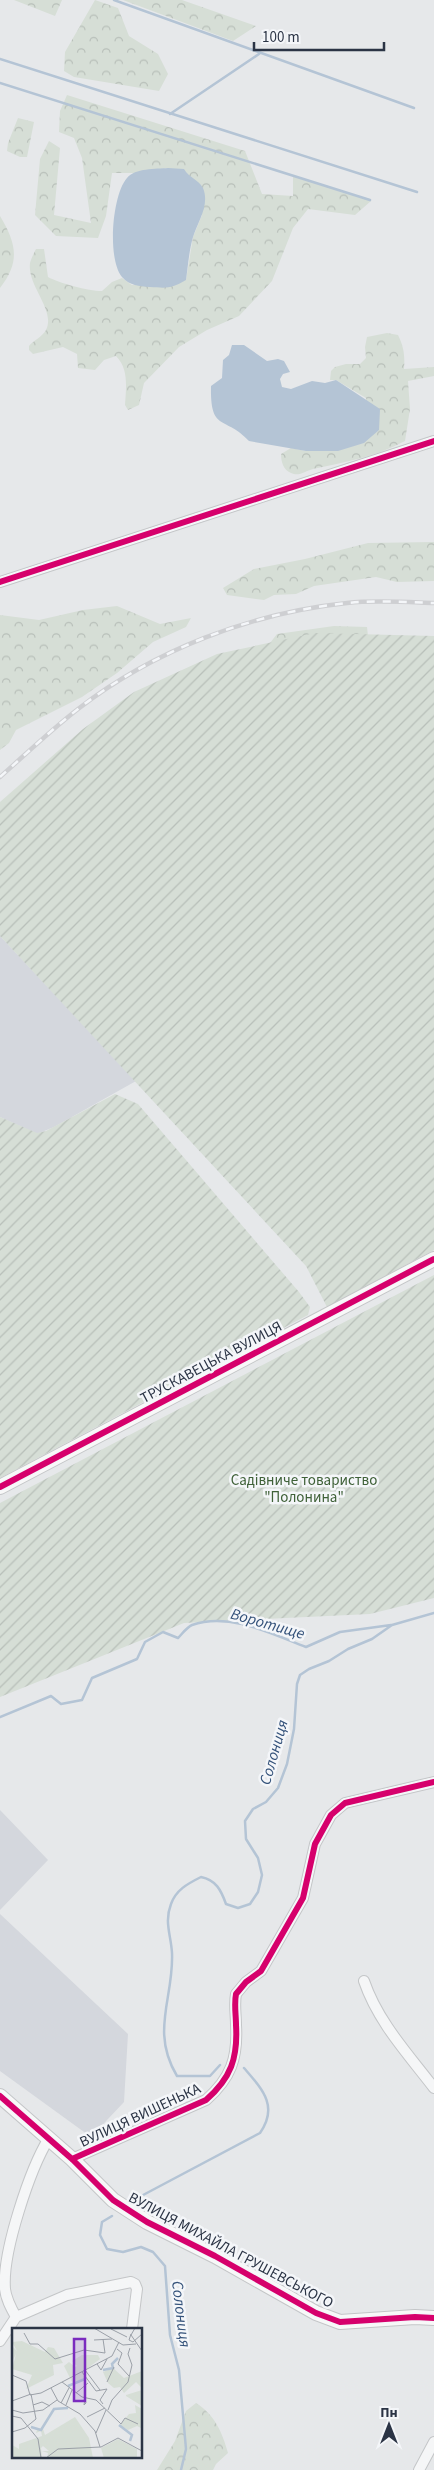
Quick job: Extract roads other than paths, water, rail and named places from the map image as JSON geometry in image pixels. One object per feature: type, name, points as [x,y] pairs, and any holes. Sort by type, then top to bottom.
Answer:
[{"type":"street","points":[[0,582],[434,441]]},
{"type":"street","name":"ТРУСКАВЕЦЬКА ВУЛИЦЯ","points":[[0,1487],[434,1259]]},
{"type":"street","name":"ВУЛИЦЯ ВИШЕНЬКА","points":[[72,2159],[206,2100],[220,2087],[230,2072],[237,2042],[236,1994],[246,1982],[261,1972],[303,1898],[315,1844],[325,1823],[345,1803],[434,1782]]},
{"type":"street","points":[[364,1982],[370,1998],[386,2024],[434,2088]]},
{"type":"street","name":"ВУЛИЦЯ МИХАЙЛА ГРУШЕВСЬКОГО","points":[[0,2096],[72,2159],[113,2200],[131,2212],[215,2256],[316,2314],[340,2322],[433,2320]]},
{"type":"street","points":[[16,2317],[9,2303],[6,2290],[6,2260],[35,2168],[49,2138]]},
{"type":"street","points":[[0,2341],[16,2317],[67,2295],[131,2282],[135,2284],[137,2290],[132,2328]]},
{"type":"street","points":[[419,2470],[434,2442]]},
{"type":"water","points":[[168,168],[184,169],[199,182],[205,194],[204,207],[193,237],[186,280],[176,285],[161,288],[135,285],[122,277],[114,256],[113,227],[118,198],[127,178],[135,172]]},
{"type":"water","points":[[232,345],[244,345],[267,361],[278,359],[284,361],[290,372],[283,374],[280,379],[282,387],[291,389],[312,381],[325,383],[336,380],[380,409],[379,430],[364,443],[338,451],[306,451],[249,441],[216,417],[211,401],[211,386],[222,378],[223,360],[229,355]]},
{"type":"waterway","points":[[114,0],[414,108]]},
{"type":"waterway","points":[[170,114],[259,54]]},
{"type":"waterway","points":[[0,59],[417,192]]},
{"type":"waterway","points":[[0,83],[370,200]]},
{"type":"waterway","name":"Солониця","points":[[220,2065],[210,2076],[177,2076],[169,2060],[164,2029],[172,1969],[168,1917],[173,1899],[183,1888],[201,1877],[206,1878],[217,1886],[226,1904],[238,1908],[250,1904],[258,1892],[262,1875],[258,1858],[246,1839],[245,1821],[253,1809],[266,1802],[278,1788],[287,1764],[294,1729],[297,1684],[300,1675],[329,1661],[348,1649],[372,1639],[392,1625],[434,1613]]},
{"type":"waterway","name":"Воротище","points":[[0,1717],[51,1696],[61,1704],[82,1700],[92,1678],[137,1659],[145,1642],[163,1632],[178,1638],[192,1625],[221,1621],[236,1623],[265,1631],[306,1647],[340,1632],[391,1625]]},
{"type":"waterway","name":"Солониця","points":[[128,2203],[260,2133],[266,2123],[268,2106],[266,2098],[257,2083],[244,2068]]},
{"type":"waterway","name":"Солониця","points":[[112,2216],[102,2222],[100,2235],[107,2249],[123,2252],[141,2247],[153,2252],[165,2266],[170,2335],[179,2370],[186,2449],[181,2470]]},
{"type":"railway","points":[[0,777],[68,717],[107,688],[171,652],[205,638],[275,615],[311,608],[368,602],[434,603]]},
{"type":"park label","name":"Садівниче товариство \"Полонина\"","points":[[304,1488]]}]
